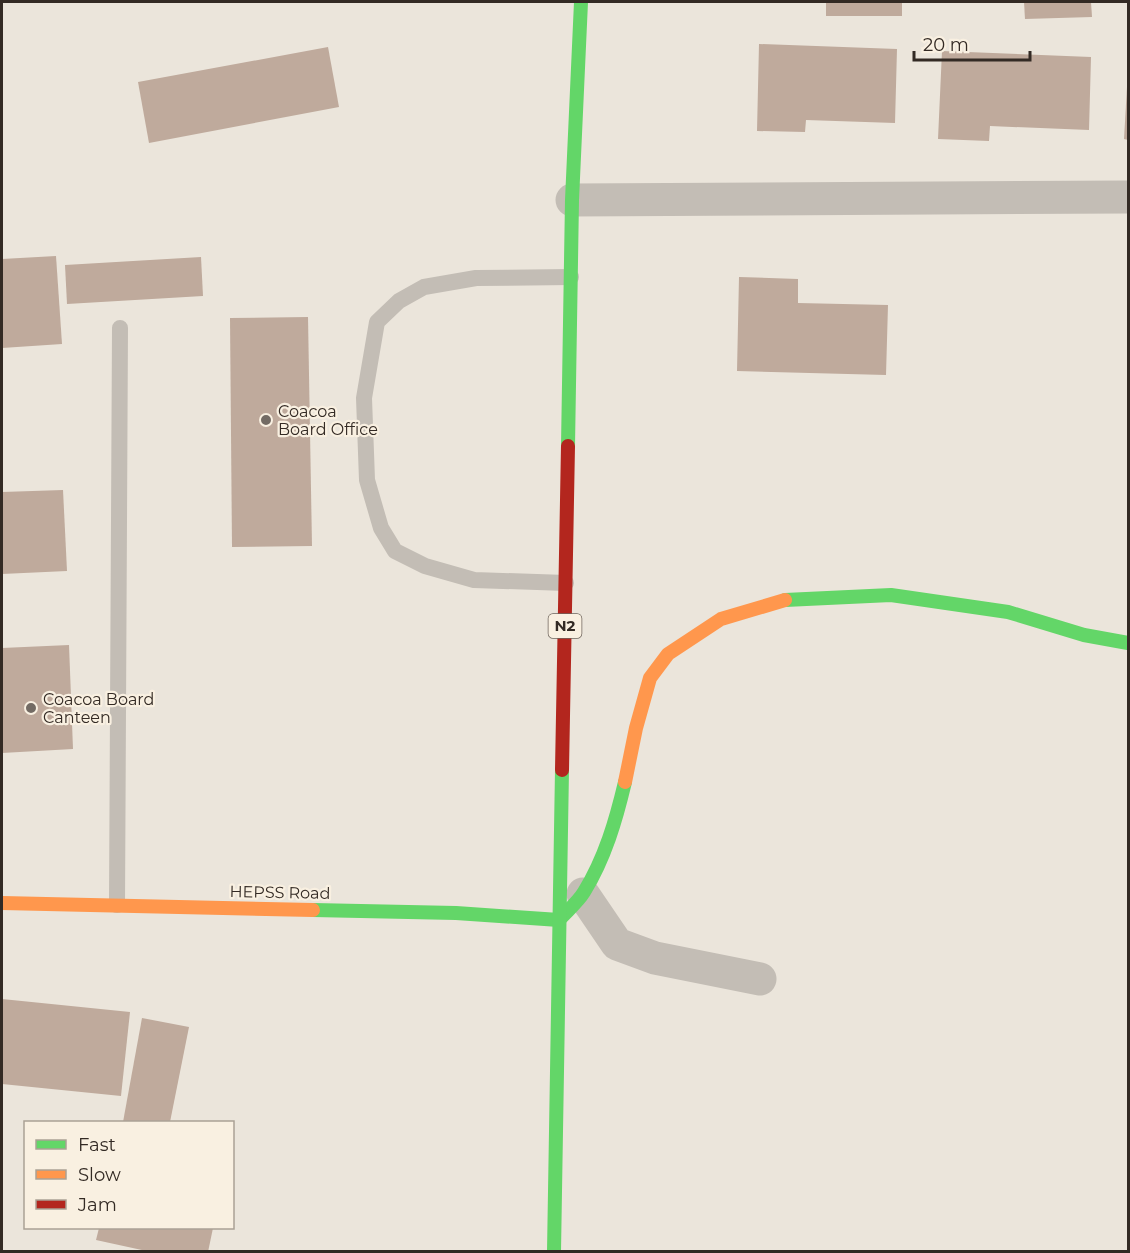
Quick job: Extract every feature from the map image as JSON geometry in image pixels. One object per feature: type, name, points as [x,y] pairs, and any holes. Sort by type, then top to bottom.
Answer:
[{"type":"main road","name":"N2","points":[[554,1251],[572,200],[581,2]]},
{"type":"main road","points":[[559,920],[583,894],[602,858],[618,813],[636,728],[650,678],[668,654],[721,619],[784,600],[891,595],[1008,612],[1084,635],[1128,643]]},
{"type":"main road","name":"HEPSS Road","points":[[2,903],[456,913],[559,920]]},
{"type":"street","points":[[572,200],[1128,197]]},
{"type":"street","points":[[583,894],[617,944],[655,958],[760,979]]},
{"type":"lane","points":[[566,583],[474,580],[425,566],[395,551],[381,528],[367,480],[364,398],[377,322],[399,301],[424,287],[476,278],[571,277]]},
{"type":"lane","points":[[117,905],[120,328]]},
{"type":"building","points":[[826,2],[902,2],[902,16],[826,16]]},
{"type":"building","points":[[1024,2],[1091,2],[1092,17],[1025,19]]},
{"type":"building","points":[[759,44],[897,49],[895,123],[806,120],[805,132],[757,131]]},
{"type":"building","points":[[328,47],[339,107],[149,143],[138,82]]},
{"type":"building","points":[[942,51],[1091,57],[1089,130],[990,126],[989,141],[938,139]]},
{"type":"building","points":[[1128,87],[1128,140],[1124,139]]},
{"type":"building","points":[[56,256],[62,344],[2,348],[2,259]]},
{"type":"building","points":[[201,257],[203,296],[67,304],[65,265]]},
{"type":"building","points":[[739,277],[798,279],[798,303],[888,305],[886,375],[737,371]]},
{"type":"building","points":[[308,317],[312,546],[232,547],[230,318]]},
{"type":"building","points":[[63,490],[67,571],[2,574],[2,492]]},
{"type":"building","points":[[69,645],[73,749],[2,753],[2,648]]},
{"type":"building","points":[[2,999],[130,1012],[121,1096],[2,1084]]},
{"type":"building","points":[[142,1018],[189,1027],[170,1121],[123,1121]]},
{"type":"building","points":[[99,1229],[213,1229],[208,1252],[151,1252],[96,1240]]},
{"type":"traffic: fast","points":[[568,446],[572,200],[581,2]]},
{"type":"traffic: fast","points":[[785,600],[891,595],[1008,612],[1084,635],[1128,643]]},
{"type":"traffic: fast","points":[[554,1252],[562,770]]},
{"type":"traffic: fast","points":[[313,910],[456,913],[559,920],[582,896],[598,866],[614,825],[625,782]]},
{"type":"traffic: slow","points":[[625,782],[636,728],[650,678],[668,654],[721,619],[785,600]]},
{"type":"traffic: slow","points":[[2,903],[313,910]]},
{"type":"traffic: jam","points":[[562,770],[568,446]]},
{"type":"place","name":"Coacoa Board Office","points":[[266,420]]},
{"type":"place","name":"Coacoa Board Canteen","points":[[31,708]]}]
